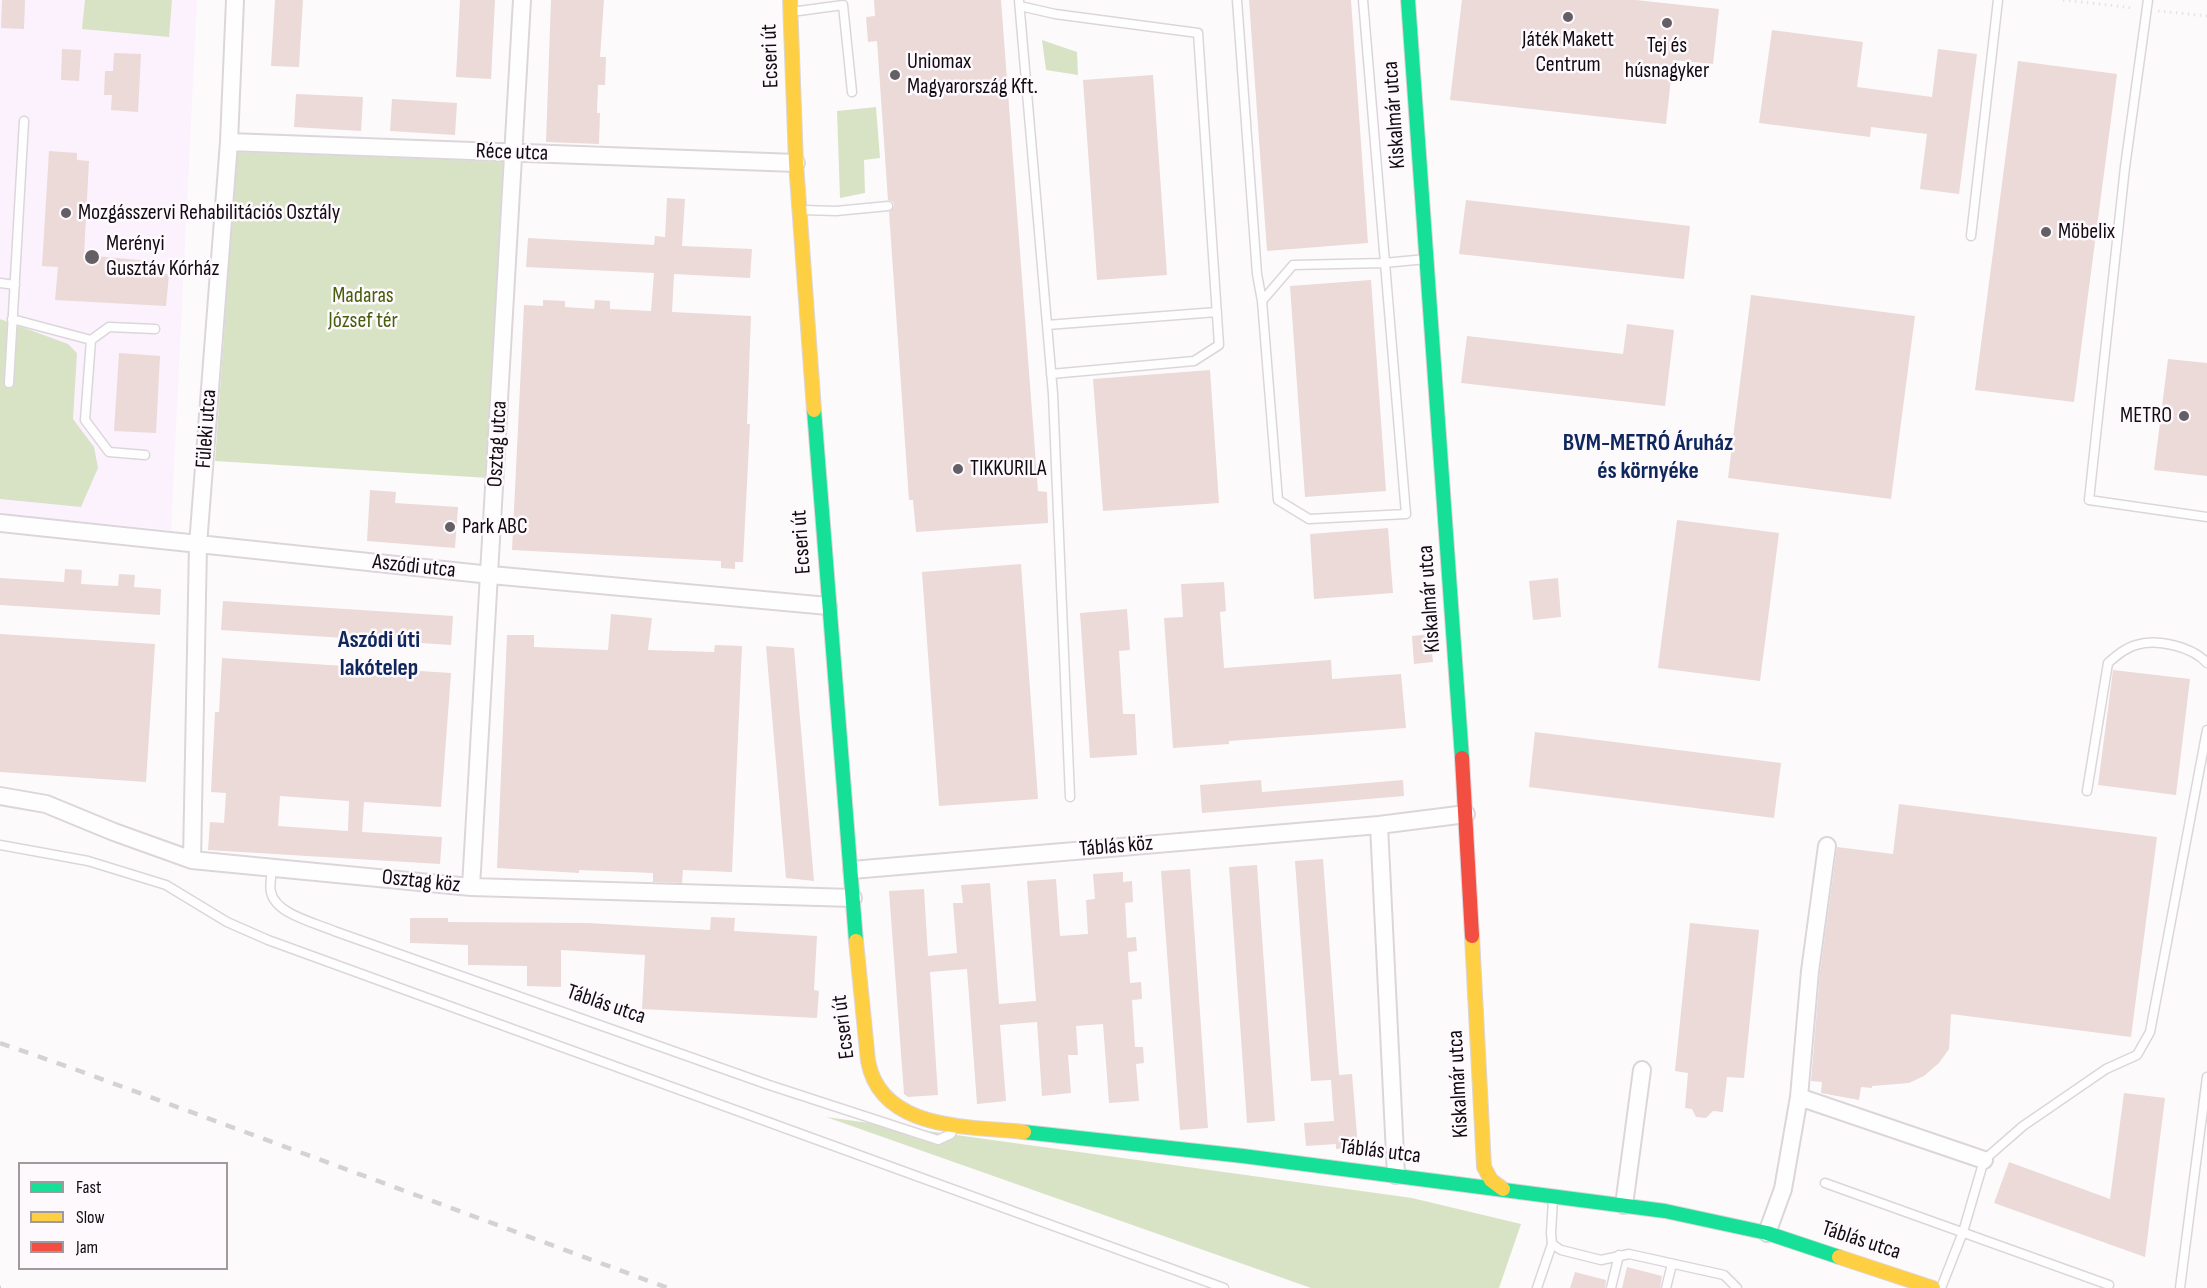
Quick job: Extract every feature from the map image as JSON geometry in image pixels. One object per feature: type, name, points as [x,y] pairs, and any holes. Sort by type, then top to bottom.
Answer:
[{"type":"street","name":"Füleki utca","points":[[192,860],[198,545],[229,142],[235,0]]},
{"type":"street","name":"Osztag utca","points":[[471,887],[491,575],[522,0]]},
{"type":"street","name":"Kiskalmár utca","points":[[1408,0],[1466,814],[1484,1167],[1491,1180],[1503,1189]]},
{"type":"street","name":"Ecseri út","points":[[790,6],[796,163],[828,606],[865,1043],[872,1079]]},
{"type":"street","name":"Réce utca","points":[[229,142],[796,163]]},
{"type":"street","name":"Aszódi utca","points":[[0,523],[491,575],[828,606]]},
{"type":"street","name":"Osztag köz","points":[[0,796],[46,804],[192,860],[471,887],[853,898]]},
{"type":"street","name":"Táblás köz","points":[[852,870],[1379,825],[1466,814]]},
{"type":"street","points":[[1379,825],[1396,1175]]},
{"type":"street","points":[[1767,1233],[1783,1189],[1799,1097],[1810,971],[1827,846]]},
{"type":"street","points":[[1624,1205],[1642,1070]]},
{"type":"street","name":"Táblás utca","points":[[872,1079],[888,1100],[904,1113],[920,1119],[1396,1175],[1665,1211],[1767,1233],[1933,1288]]},
{"type":"street","points":[[1799,1097],[1984,1160]]},
{"type":"lane","points":[[1236,0],[1257,274],[1262,301],[1278,500],[1309,519],[1406,514],[1363,0]]},
{"type":"lane","points":[[1971,236],[1998,0]]},
{"type":"lane","points":[[2148,0],[2126,156],[2089,500],[2207,517]]},
{"type":"lane","points":[[1051,374],[1194,361],[1219,345],[1198,33],[1055,14],[1020,3],[1051,374],[1070,796]]},
{"type":"lane","points":[[790,6],[843,5],[852,92]]},
{"type":"lane","points":[[9,383],[24,121]]},
{"type":"lane","points":[[799,210],[836,211],[888,206]]},
{"type":"lane","points":[[1262,301],[1293,266],[1427,259]]},
{"type":"lane","points":[[0,283],[15,285]]},
{"type":"lane","points":[[1047,325],[1217,312]]},
{"type":"lane","points":[[12,319],[91,340]]},
{"type":"lane","points":[[145,455],[108,452],[85,420],[91,340],[109,327],[155,329]]},
{"type":"lane","points":[[2087,791],[2108,663],[2122,651],[2147,643],[2185,649],[2202,657],[2207,663]]},
{"type":"lane","points":[[1941,1288],[1963,1232],[1984,1160],[2023,1126],[2106,1069],[2137,1055],[2150,1032],[2207,730]]},
{"type":"lane","points":[[0,845],[88,861],[166,885],[227,922],[268,940],[1224,1288]]},
{"type":"lane","name":"Táblás utca","points":[[272,868],[270,890],[274,900],[284,910],[334,931],[769,1085],[938,1140],[951,1134],[955,1124]]},
{"type":"lane","points":[[2180,1288],[2207,1077]]},
{"type":"lane","points":[[1825,1183],[2109,1285]]},
{"type":"lane","points":[[1537,1288],[1552,1244],[1553,1195]]},
{"type":"lane","points":[[1552,1244],[1561,1250],[1601,1260],[1629,1254],[1724,1275],[1737,1288]]},
{"type":"lane","points":[[1611,1288],[1619,1255]]},
{"type":"lane","points":[[1666,1288],[1672,1264]]},
{"type":"shaded area","name":"Merényi Gusztáv Kórház","points":[[0,0],[197,0],[171,530],[0,514]]},
{"type":"green space","points":[[85,0],[172,0],[169,37],[82,29]]},
{"type":"green space","points":[[1042,40],[1077,52],[1078,75],[1046,70]]},
{"type":"green space","points":[[876,107],[880,158],[864,160],[865,193],[840,198],[837,111]]},
{"type":"green space","name":"Madaras József tér","points":[[237,152],[508,162],[489,478],[215,461]]},
{"type":"green space","points":[[0,319],[68,344],[77,353],[73,419],[94,447],[98,468],[81,507],[0,499]]},
{"type":"green space","points":[[826,1117],[1412,1198],[1521,1224],[1499,1288],[1311,1288]]},
{"type":"building","points":[[2,0],[25,0],[24,29],[1,28]]},
{"type":"building","points":[[275,0],[303,0],[299,67],[271,66]]},
{"type":"building","points":[[460,0],[495,0],[491,79],[456,77]]},
{"type":"building","points":[[551,0],[604,0],[600,57],[606,57],[605,85],[598,85],[599,144],[546,142]]},
{"type":"building","points":[[874,0],[1001,0],[1038,491],[1047,492],[1048,523],[916,532],[913,500],[909,500],[889,212],[894,206],[893,202],[888,200],[877,41],[868,42],[866,17],[875,16]]},
{"type":"building","points":[[1249,0],[1351,0],[1368,243],[1267,251]]},
{"type":"building","points":[[1462,0],[1636,0],[1719,9],[1713,64],[1673,60],[1666,124],[1450,100]]},
{"type":"building","points":[[1772,30],[1863,42],[1857,87],[1932,97],[1938,49],[1977,54],[1959,194],[1920,189],[1927,134],[1871,127],[1870,137],[1759,123]]},
{"type":"building","points":[[62,49],[81,50],[79,81],[61,80]]},
{"type":"building","points":[[114,53],[141,54],[138,112],[111,110],[112,95],[104,95],[105,71],[113,71]]},
{"type":"building","name":"Möbelix","points":[[2018,61],[2117,74],[2074,402],[1975,390]]},
{"type":"building","points":[[1153,75],[1167,275],[1097,280],[1083,80]]},
{"type":"building","points":[[296,94],[363,97],[361,131],[294,127]]},
{"type":"building","points":[[392,99],[457,103],[455,135],[390,131]]},
{"type":"building","points":[[49,151],[77,153],[77,160],[89,161],[84,255],[161,262],[158,274],[169,274],[166,306],[55,300],[58,267],[42,266]]},
{"type":"building","points":[[667,198],[685,199],[682,246],[752,249],[750,278],[674,274],[672,312],[751,316],[747,424],[750,424],[743,562],[735,562],[735,569],[721,568],[721,561],[512,550],[524,305],[543,306],[543,300],[565,301],[565,307],[594,309],[595,300],[610,301],[610,309],[651,311],[654,273],[526,267],[528,238],[654,245],[655,236],[665,237]]},
{"type":"building","points":[[1466,200],[1690,226],[1684,279],[1459,254]]},
{"type":"building","points":[[1371,280],[1386,491],[1305,497],[1290,286]]},
{"type":"building","points":[[1751,295],[1915,316],[1891,499],[1728,478]]},
{"type":"building","points":[[1627,324],[1674,330],[1665,406],[1461,383],[1467,336],[1623,354]]},
{"type":"building","points":[[119,353],[160,356],[156,433],[114,431]]},
{"type":"building","name":"METRO","points":[[2168,359],[2207,363],[2207,476],[2154,470]]},
{"type":"building","points":[[1210,370],[1219,503],[1103,511],[1093,379]]},
{"type":"building","points":[[370,490],[396,492],[395,503],[458,507],[455,548],[367,541]]},
{"type":"building","points":[[1677,520],[1779,533],[1760,681],[1658,668]]},
{"type":"building","points":[[1388,528],[1393,593],[1314,599],[1310,534]]},
{"type":"building","points":[[1021,564],[1038,799],[939,806],[922,572]]},
{"type":"building","points":[[65,569],[82,570],[81,584],[118,586],[119,574],[135,575],[134,587],[161,589],[160,615],[0,605],[0,578],[64,582]]},
{"type":"building","points":[[1558,578],[1561,617],[1533,620],[1529,581]]},
{"type":"building","points":[[1224,582],[1226,611],[1220,612],[1224,668],[1331,660],[1332,679],[1401,674],[1406,728],[1229,741],[1229,744],[1173,748],[1164,618],[1183,617],[1181,584]]},
{"type":"building","points":[[223,601],[453,616],[451,645],[221,630]]},
{"type":"building","points":[[1127,609],[1130,650],[1119,651],[1123,714],[1135,714],[1137,755],[1090,758],[1080,613]]},
{"type":"building","points":[[611,614],[652,618],[648,650],[714,652],[715,645],[742,646],[732,872],[683,870],[682,883],[653,882],[653,873],[579,870],[579,873],[497,868],[507,635],[534,635],[534,647],[608,650]]},
{"type":"building","points":[[0,634],[155,644],[146,782],[0,772]]},
{"type":"building","points":[[1430,634],[1433,662],[1414,664],[1412,636]]},
{"type":"building","points":[[766,646],[794,648],[814,881],[786,878]]},
{"type":"building","points":[[222,658],[451,673],[441,807],[364,802],[362,832],[442,837],[440,864],[208,850],[210,822],[224,823],[226,793],[211,792],[215,712],[219,712]],"holes":[[[280,796],[349,801],[348,831],[278,826]]]},
{"type":"building","points":[[2113,670],[2190,679],[2176,795],[2098,785]]},
{"type":"building","points":[[1535,732],[1781,763],[1774,818],[1529,787]]},
{"type":"building","points":[[1261,780],[1262,792],[1403,780],[1404,796],[1202,813],[1200,785]]},
{"type":"building","points":[[1899,804],[2157,837],[2131,1037],[1951,1014],[1949,1049],[1939,1063],[1924,1076],[1909,1083],[1872,1086],[1872,1088],[1861,1087],[1859,1100],[1821,1093],[1822,1082],[1811,1081],[1820,972],[1837,847],[1893,854]]},
{"type":"building","points":[[1323,859],[1339,1075],[1352,1074],[1358,1147],[1336,1149],[1336,1144],[1306,1146],[1304,1123],[1334,1121],[1331,1080],[1311,1081],[1295,861]]},
{"type":"building","points":[[1257,865],[1275,1121],[1247,1123],[1229,867]]},
{"type":"building","points":[[1190,869],[1208,1128],[1180,1130],[1161,871]]},
{"type":"building","points":[[1123,872],[1123,882],[1132,881],[1133,902],[1125,903],[1127,938],[1136,937],[1137,951],[1128,952],[1130,983],[1141,982],[1142,999],[1132,1000],[1135,1047],[1143,1047],[1144,1063],[1136,1064],[1139,1101],[1109,1103],[1103,1024],[1076,1026],[1078,1055],[1068,1055],[1071,1093],[1042,1096],[1037,1022],[1000,1025],[1006,1101],[977,1104],[967,969],[930,972],[938,1095],[908,1097],[904,1094],[889,891],[924,889],[928,956],[957,953],[953,903],[963,903],[961,885],[990,883],[999,1004],[1036,1001],[1027,881],[1056,879],[1060,936],[1088,934],[1086,900],[1095,899],[1093,874]]},
{"type":"building","points":[[711,917],[735,918],[734,931],[817,936],[814,990],[819,991],[817,1018],[642,1009],[645,955],[561,950],[561,987],[527,986],[527,966],[468,965],[468,945],[410,943],[410,918],[448,918],[448,922],[588,923],[710,930]]},
{"type":"building","points":[[1690,923],[1759,930],[1744,1078],[1727,1077],[1723,1112],[1713,1111],[1706,1118],[1696,1117],[1692,1109],[1685,1108],[1688,1073],[1675,1071]]},
{"type":"building","points":[[2124,1093],[2165,1098],[2145,1257],[1994,1203],[2009,1162],[2110,1199]]},
{"type":"building","points":[[1627,1267],[1662,1276],[1660,1288],[1622,1288]]},
{"type":"building","points":[[1575,1272],[1606,1280],[1605,1288],[1570,1288]]},
{"type":"railway","points":[[0,1043],[668,1288]]},
{"type":"traffic: fast","points":[[1408,0],[1462,758]]},
{"type":"traffic: fast","points":[[814,410],[856,941]]},
{"type":"traffic: fast","points":[[1024,1132],[1243,1156],[1665,1211],[1767,1233],[1839,1257]]},
{"type":"traffic: slow","points":[[790,0],[796,163],[814,410]]},
{"type":"traffic: slow","points":[[1472,936],[1484,1167],[1491,1180],[1503,1189]]},
{"type":"traffic: slow","points":[[856,941],[868,1061],[876,1084],[890,1101],[909,1113],[930,1121],[1024,1132]]},
{"type":"traffic: slow","points":[[1839,1257],[1933,1288]]},
{"type":"traffic: jam","points":[[1462,758],[1472,936]]},
{"type":"place","name":"Játék Makett Centrum","points":[[1568,17]]},
{"type":"place","name":"Tej és húsnagyker","points":[[1667,23]]},
{"type":"place","name":"Uniomax Magyarország Kft.","points":[[895,75]]},
{"type":"place","name":"Mozgásszervi Rehabilitációs Osztály","points":[[66,213]]},
{"type":"place","name":"Möbelix","points":[[2046,232]]},
{"type":"place","name":"Merényi Gusztáv Kórház","points":[[92,257]]},
{"type":"place","name":"METRO","points":[[2184,416]]},
{"type":"place","name":"TIKKURILA","points":[[958,469]]},
{"type":"place","name":"Park ABC","points":[[450,527]]},
{"type":"district","name":"BVM-METRÓ Áruház és környéke","points":[[1648,458]]},
{"type":"district","name":"Aszódi úti lakótelep","points":[[379,655]]}]
